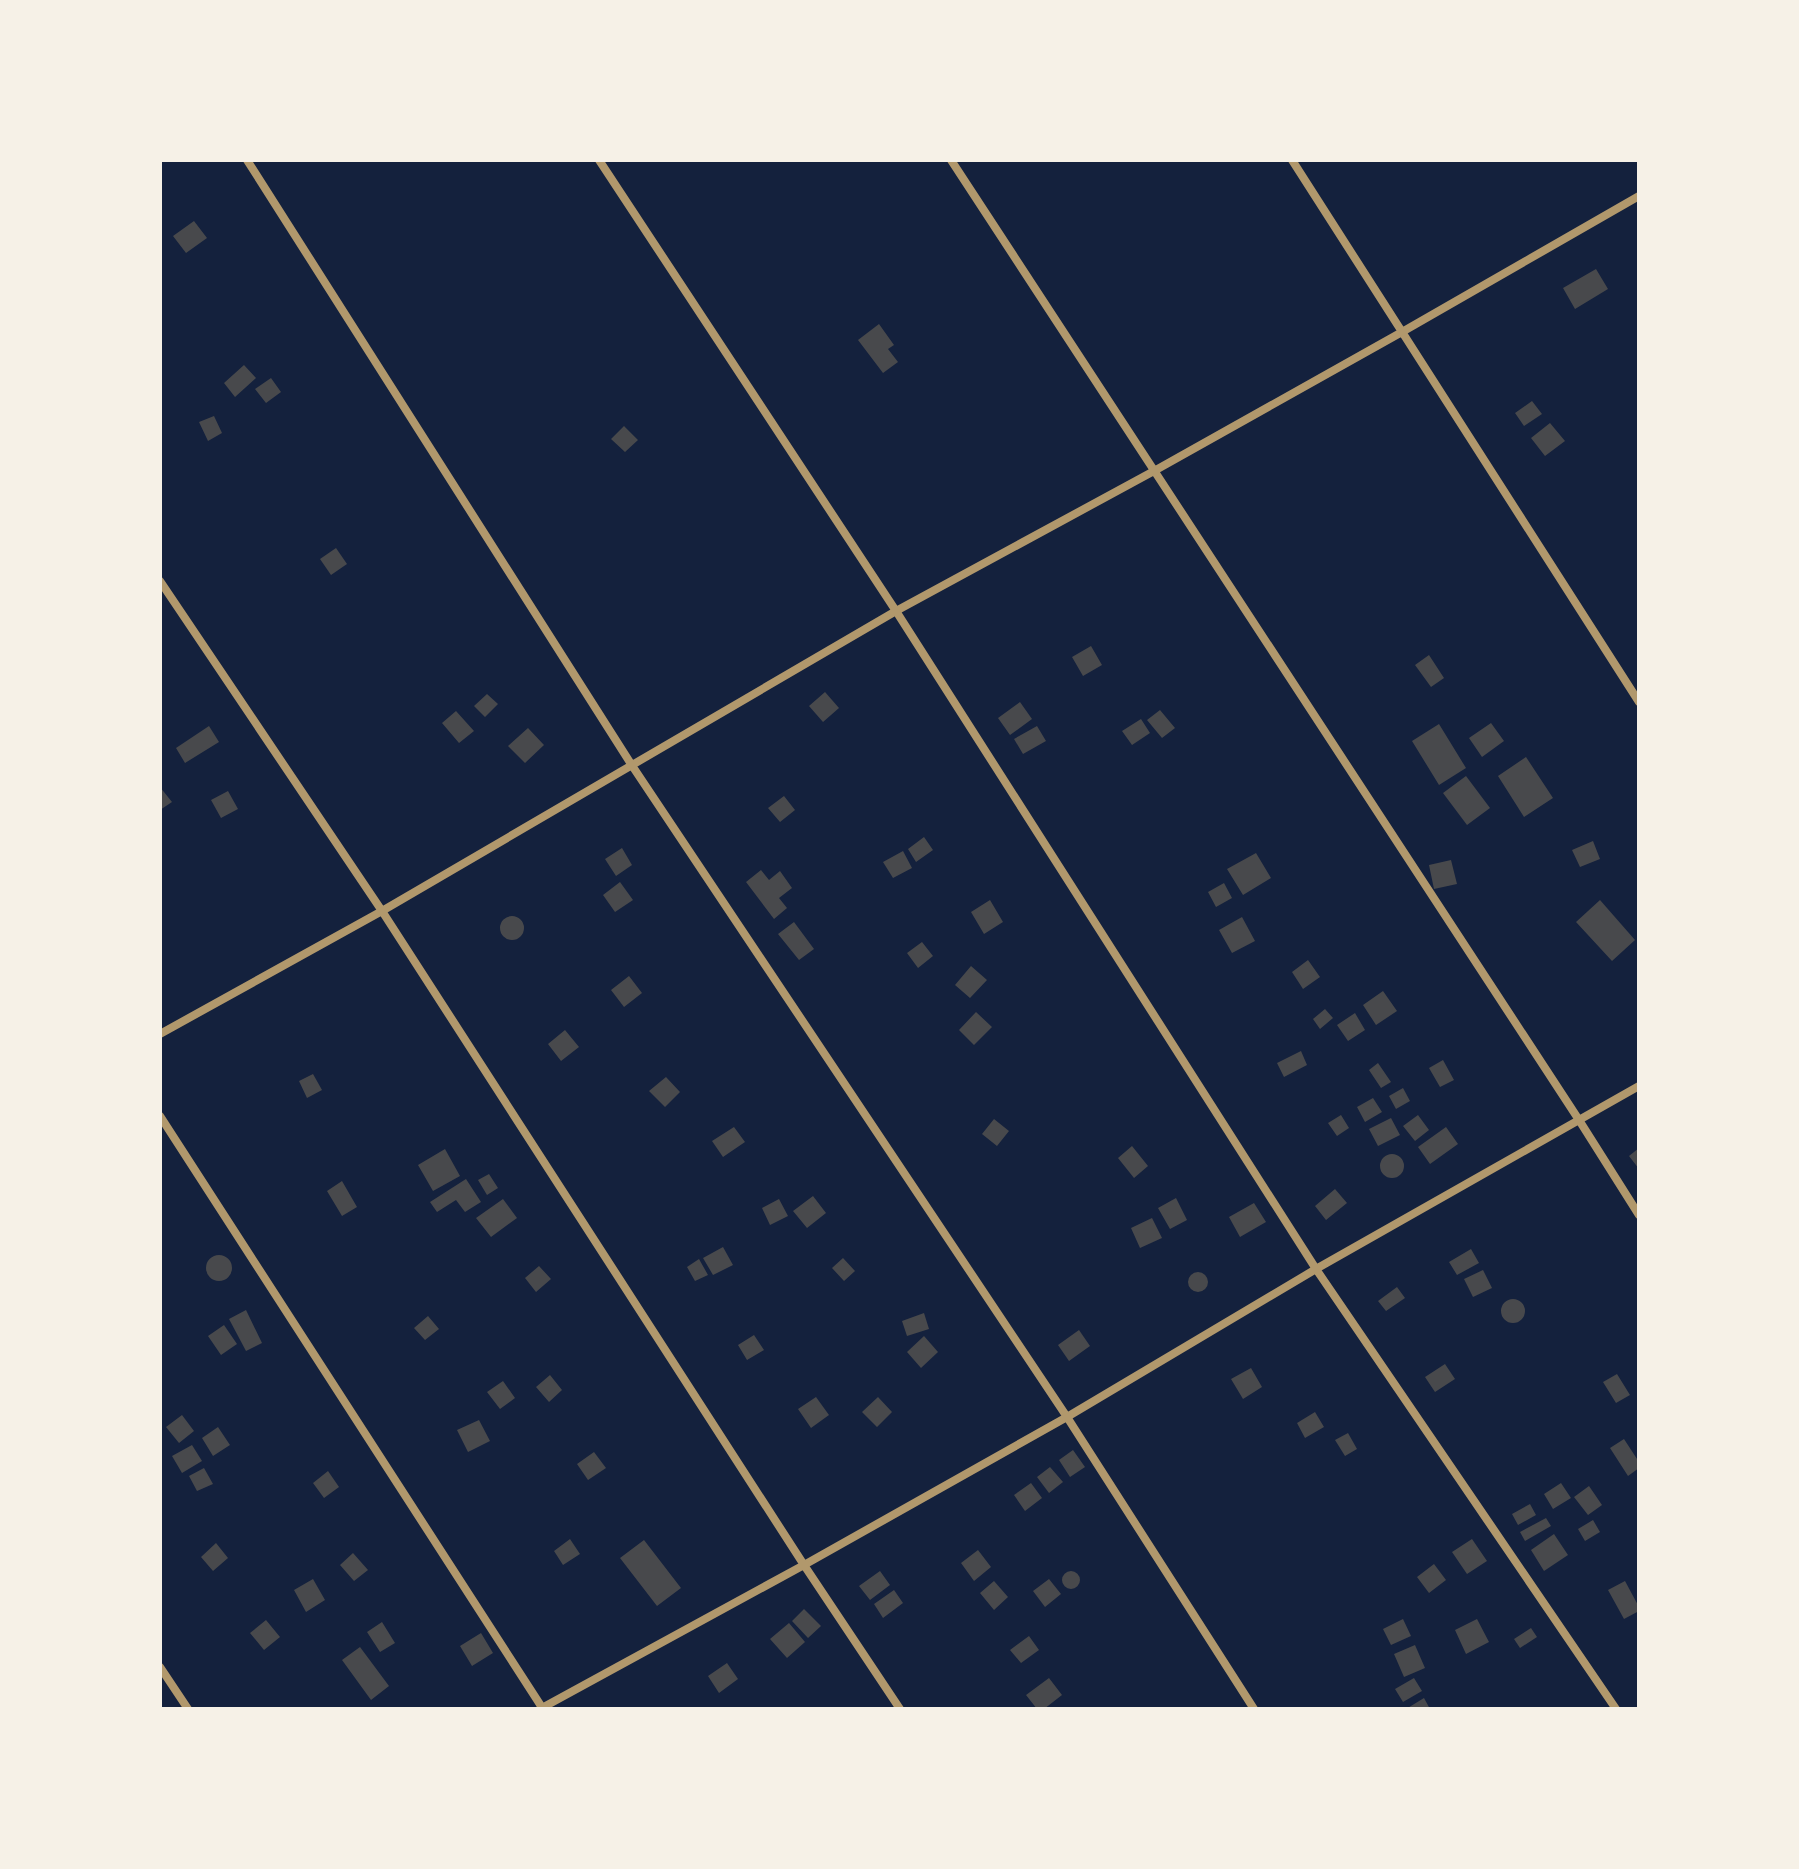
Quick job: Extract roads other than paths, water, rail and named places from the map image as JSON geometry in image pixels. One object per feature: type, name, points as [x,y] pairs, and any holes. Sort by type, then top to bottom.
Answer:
[{"type":"street","points":[[247,160],[631,764],[1067,1417],[1254,1709]]},
{"type":"street","points":[[599,160],[896,611],[1316,1269],[1616,1709]]},
{"type":"street","points":[[951,160],[1639,1215]]},
{"type":"street","points":[[1292,160],[1639,702]]},
{"type":"street","points":[[160,1034],[382,911],[896,611],[1154,471],[1639,196]]},
{"type":"street","points":[[160,581],[382,911],[900,1709]]},
{"type":"street","points":[[160,1116],[542,1709],[1067,1417],[1316,1269],[1639,1086]]},
{"type":"street","points":[[160,1667],[188,1709]]}]
